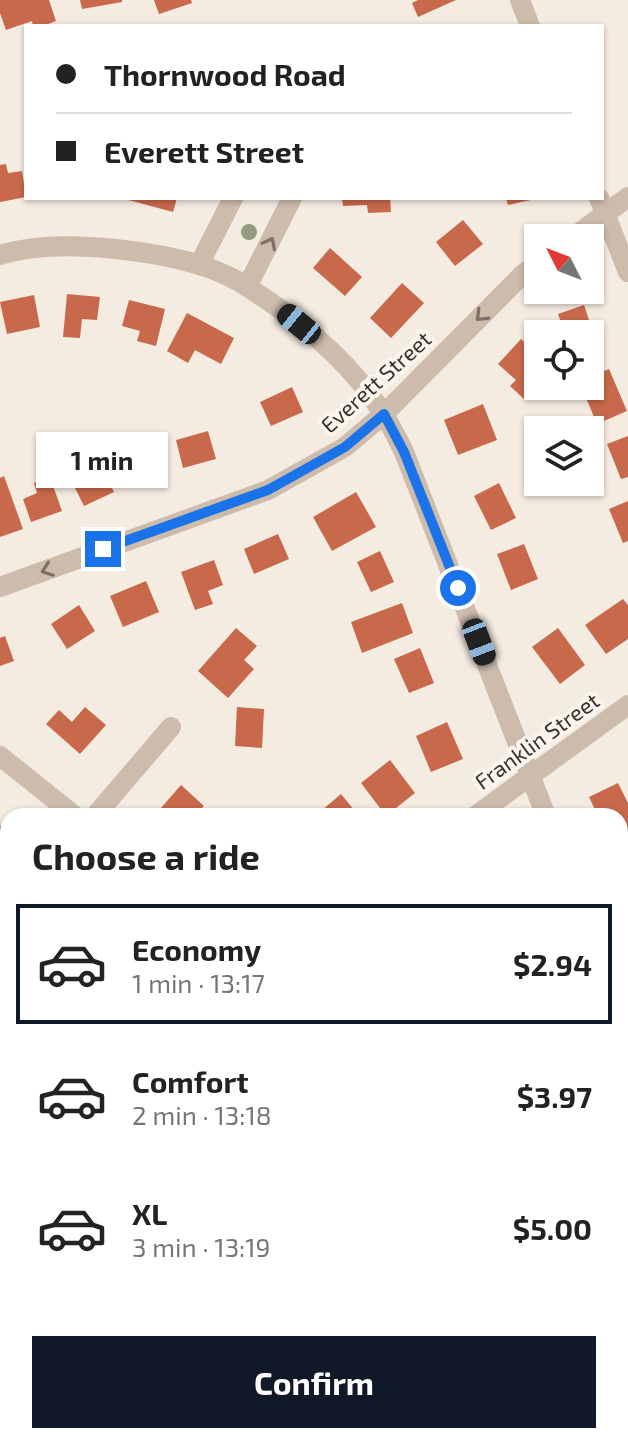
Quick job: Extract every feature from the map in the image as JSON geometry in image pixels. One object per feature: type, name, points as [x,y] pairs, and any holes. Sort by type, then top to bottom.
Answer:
[{"type":"street","points":[[520,0],[529,24]]},
{"type":"street","points":[[585,224],[602,206],[628,197]]},
{"type":"street","points":[[199,265],[232,200]]},
{"type":"street","points":[[247,287],[291,200]]},
{"type":"street","points":[[602,206],[628,272]]},
{"type":"street","points":[[0,255],[46,247],[94,247],[146,252],[199,265],[232,277],[280,308],[319,339],[345,365],[384,414],[404,452],[543,808]]},
{"type":"street","name":"Everett Street","points":[[0,587],[268,490],[345,447],[384,414],[524,274]]},
{"type":"street","name":"Franklin Street","points":[[486,808],[628,705]]},
{"type":"street","points":[[102,808],[171,727]]},
{"type":"street","points":[[0,756],[65,808]]},
{"type":"building","points":[[0,0],[49,0],[56,21],[33,24],[32,21],[6,30],[0,13]]},
{"type":"building","points":[[80,0],[122,0],[122,2],[82,9]]},
{"type":"building","points":[[154,0],[191,0],[192,3],[159,14]]},
{"type":"building","points":[[418,0],[456,0],[418,17],[412,3]]},
{"type":"building","points":[[6,164],[8,173],[22,171],[24,197],[0,202],[0,165]]},
{"type":"building","points":[[128,200],[176,200],[173,212]]},
{"type":"building","points":[[342,200],[390,200],[391,212],[368,213],[367,205],[343,206]]},
{"type":"building","points":[[507,200],[530,200],[508,205]]},
{"type":"building","points":[[463,220],[483,244],[455,266],[436,242]]},
{"type":"building","points":[[330,248],[362,277],[345,296],[313,268]]},
{"type":"building","points":[[402,283],[424,303],[391,338],[370,318]]},
{"type":"building","points":[[67,294],[100,297],[97,320],[82,319],[80,338],[63,337]]},
{"type":"building","points":[[34,295],[40,327],[7,334],[0,302]]},
{"type":"building","points":[[129,300],[165,309],[156,346],[137,341],[140,331],[122,326]]},
{"type":"building","points":[[584,305],[589,320],[560,320],[558,314]]},
{"type":"building","points":[[187,313],[234,338],[221,364],[195,350],[188,363],[167,351]]},
{"type":"building","points":[[521,339],[524,342],[524,399],[510,386],[516,380],[498,364]]},
{"type":"building","points":[[609,369],[627,411],[604,421],[604,416],[594,416],[587,400],[604,400],[604,371]]},
{"type":"building","points":[[292,387],[303,412],[271,426],[260,402]]},
{"type":"building","points":[[483,404],[497,440],[458,455],[444,420]]},
{"type":"building","points":[[208,431],[216,459],[183,468],[176,440]]},
{"type":"building","points":[[628,436],[628,477],[621,479],[607,444]]},
{"type":"building","points":[[151,438],[164,476],[133,486],[124,462],[139,457],[135,444]]},
{"type":"building","points":[[99,461],[114,492],[84,506],[72,482],[89,474],[86,467]]},
{"type":"building","points":[[4,476],[23,529],[0,537],[0,478]]},
{"type":"building","points":[[50,477],[62,511],[31,522],[23,499],[37,493],[34,483]]},
{"type":"building","points":[[499,483],[516,518],[491,530],[474,496]]},
{"type":"building","points":[[356,492],[376,527],[332,551],[313,517]]},
{"type":"building","points":[[628,501],[628,541],[623,543],[609,509]]},
{"type":"building","points":[[278,534],[289,559],[254,574],[244,549]]},
{"type":"building","points":[[524,544],[538,579],[511,590],[497,554]]},
{"type":"building","points":[[380,551],[394,582],[371,592],[357,562]]},
{"type":"building","points":[[214,560],[223,585],[208,591],[213,604],[195,610],[181,572]]},
{"type":"building","points":[[146,581],[159,612],[123,627],[110,596]]},
{"type":"building","points":[[623,599],[628,605],[628,639],[606,654],[585,625]]},
{"type":"building","points":[[402,603],[413,633],[362,653],[351,622]]},
{"type":"building","points":[[79,605],[95,631],[67,649],[51,624]]},
{"type":"building","points":[[236,628],[257,646],[244,660],[254,669],[228,698],[198,671]]},
{"type":"building","points":[[558,628],[585,665],[560,684],[532,647]]},
{"type":"building","points":[[5,636],[14,661],[0,666],[0,638]]},
{"type":"building","points":[[420,648],[434,683],[409,693],[394,659]]},
{"type":"building","points":[[85,707],[106,725],[80,754],[46,724],[59,710],[72,722]]},
{"type":"building","points":[[237,707],[264,709],[262,748],[235,746]]},
{"type":"building","points":[[447,722],[463,759],[431,772],[416,736]]},
{"type":"building","points":[[390,760],[415,793],[396,808],[380,808],[361,783]]},
{"type":"building","points":[[618,783],[628,808],[594,808],[589,797]]},
{"type":"building","points":[[181,785],[204,806],[202,808],[161,808]]},
{"type":"building","points":[[341,794],[352,808],[324,808]]},
{"type":"route","points":[[103,549],[268,490],[345,447],[384,414],[404,452],[458,588]]}]
